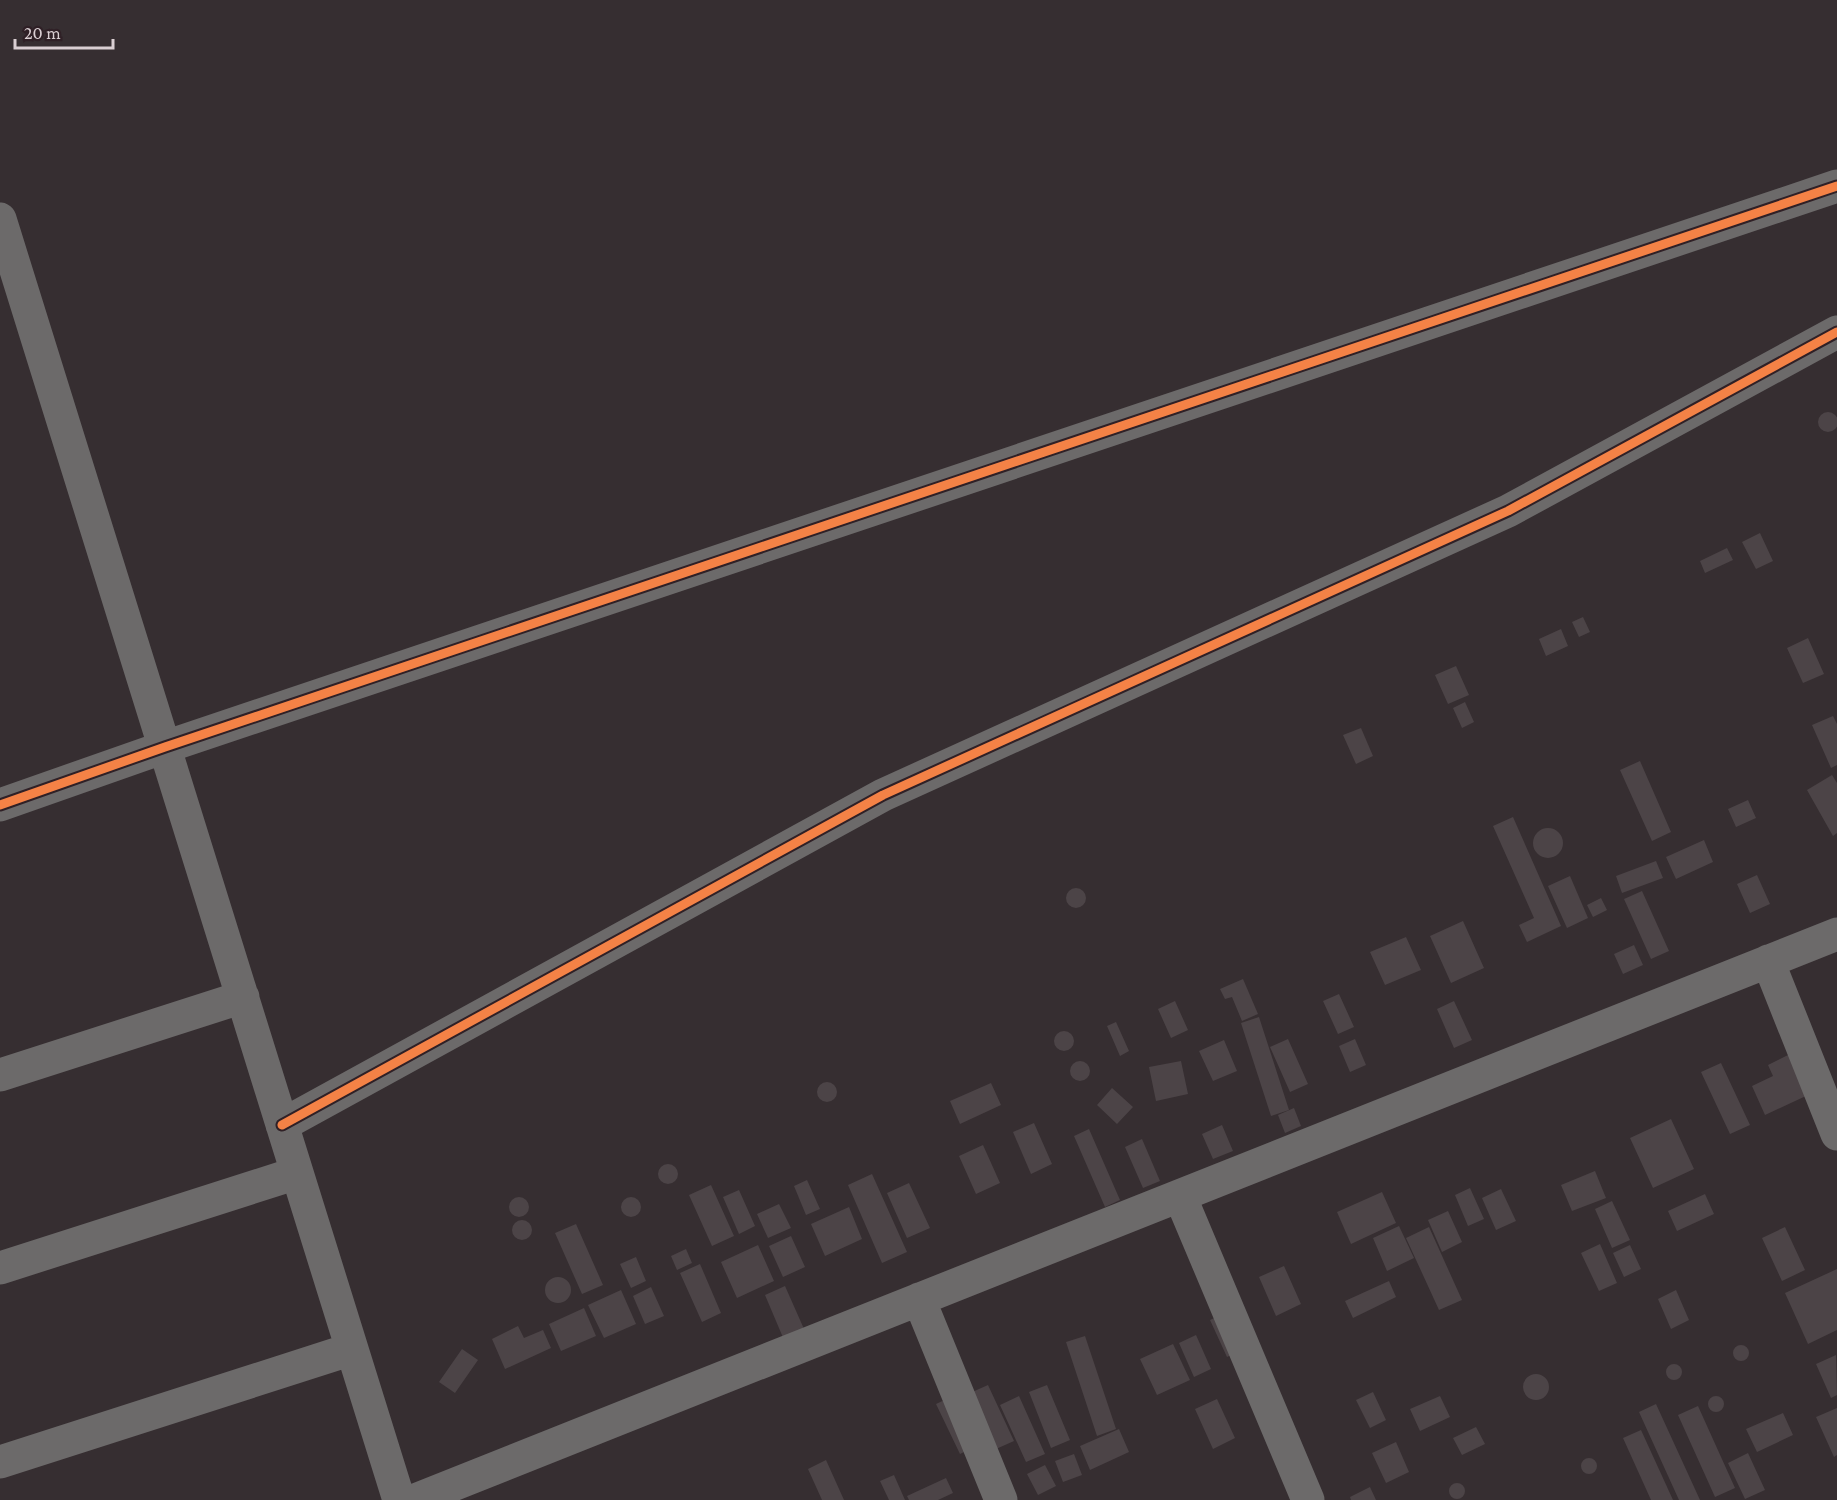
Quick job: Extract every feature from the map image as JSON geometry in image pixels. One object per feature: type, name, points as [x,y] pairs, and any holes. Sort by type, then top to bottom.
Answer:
[{"type":"street","points":[[0,805],[165,747],[1837,186]]},
{"type":"street","points":[[0,219],[399,1500]]},
{"type":"street","points":[[282,1125],[883,795],[1508,511],[1837,332]]},
{"type":"street","points":[[415,1500],[1837,934]]},
{"type":"street","points":[[1768,961],[1837,1134]]},
{"type":"street","points":[[0,1075],[243,997]]},
{"type":"street","points":[[0,1268],[297,1173]]},
{"type":"street","points":[[1180,1196],[1308,1500]]},
{"type":"street","points":[[919,1299],[1001,1500]]},
{"type":"street","points":[[0,1462],[352,1350]]},
{"type":"building","points":[[1828,412],[1835,415],[1838,422],[1835,429],[1828,432],[1821,429],[1818,422],[1821,415]]},
{"type":"building","points":[[1760,533],[1773,561],[1756,569],[1742,542]]},
{"type":"building","points":[[1727,548],[1733,560],[1705,573],[1700,561]]},
{"type":"building","points":[[1583,617],[1590,632],[1579,637],[1572,622]]},
{"type":"building","points":[[1561,629],[1568,646],[1546,656],[1539,639]]},
{"type":"building","points":[[1808,638],[1824,674],[1803,683],[1787,648]]},
{"type":"building","points":[[1456,666],[1469,695],[1448,704],[1435,675]]},
{"type":"building","points":[[1465,702],[1474,722],[1462,728],[1453,708]]},
{"type":"building","points":[[1833,716],[1837,724],[1837,765],[1831,768],[1812,725]]},
{"type":"building","points":[[1361,728],[1373,756],[1356,764],[1343,735]]},
{"type":"building","points":[[1640,761],[1671,832],[1652,841],[1620,770]]},
{"type":"building","points":[[1832,775],[1837,783],[1837,833],[1833,836],[1807,790]]},
{"type":"building","points":[[1748,800],[1756,818],[1736,827],[1728,809]]},
{"type":"building","points":[[1513,817],[1561,926],[1527,942],[1519,925],[1534,918],[1493,826]]},
{"type":"building","points":[[1548,828],[1559,832],[1563,843],[1559,854],[1548,858],[1537,854],[1533,843],[1537,832]]},
{"type":"building","points":[[1704,840],[1713,862],[1676,879],[1666,857]]},
{"type":"building","points":[[1656,861],[1663,878],[1622,893],[1616,876]]},
{"type":"building","points":[[1757,875],[1770,904],[1750,913],[1737,884]]},
{"type":"building","points":[[1570,876],[1588,918],[1567,928],[1548,886]]},
{"type":"building","points":[[1076,888],[1083,891],[1086,898],[1083,905],[1076,908],[1069,905],[1066,898],[1069,891]]},
{"type":"building","points":[[1642,891],[1669,951],[1651,959],[1624,899]]},
{"type":"building","points":[[1601,898],[1607,910],[1593,917],[1587,905]]},
{"type":"building","points":[[1463,921],[1484,968],[1451,983],[1430,936]]},
{"type":"building","points":[[1406,937],[1421,970],[1385,985],[1370,952]]},
{"type":"building","points":[[1634,945],[1643,965],[1623,974],[1614,954]]},
{"type":"building","points":[[1243,979],[1258,1014],[1242,1021],[1232,997],[1225,999],[1220,989]]},
{"type":"building","points":[[1339,994],[1354,1027],[1338,1034],[1323,1001]]},
{"type":"building","points":[[1175,1001],[1188,1030],[1171,1038],[1158,1009]]},
{"type":"building","points":[[1454,1001],[1472,1040],[1454,1048],[1437,1009]]},
{"type":"building","points":[[1259,1017],[1289,1110],[1271,1116],[1241,1023]]},
{"type":"building","points":[[1116,1022],[1129,1051],[1120,1056],[1107,1026]]},
{"type":"building","points":[[1064,1031],[1071,1034],[1074,1041],[1071,1048],[1064,1051],[1057,1048],[1054,1041],[1057,1034]]},
{"type":"building","points":[[1288,1039],[1308,1084],[1290,1092],[1270,1047]]},
{"type":"building","points":[[1355,1039],[1366,1065],[1350,1072],[1339,1046]]},
{"type":"building","points":[[1224,1040],[1237,1071],[1213,1081],[1199,1051]]},
{"type":"building","points":[[1790,1054],[1808,1095],[1765,1115],[1752,1086],[1773,1076],[1768,1065]]},
{"type":"building","points":[[1080,1061],[1087,1064],[1090,1071],[1087,1078],[1080,1081],[1073,1078],[1070,1071],[1073,1064]]},
{"type":"building","points":[[1181,1061],[1188,1094],[1156,1101],[1149,1067]]},
{"type":"building","points":[[1721,1063],[1750,1125],[1730,1134],[1701,1072]]},
{"type":"building","points":[[827,1082],[834,1085],[837,1092],[834,1099],[827,1102],[820,1099],[817,1092],[820,1085]]},
{"type":"building","points":[[991,1083],[1001,1105],[960,1124],[950,1101]]},
{"type":"building","points":[[1112,1088],[1133,1107],[1117,1124],[1097,1105]]},
{"type":"building","points":[[1294,1108],[1301,1126],[1285,1133],[1278,1115]]},
{"type":"building","points":[[1671,1119],[1694,1169],[1653,1188],[1630,1138]]},
{"type":"building","points":[[1034,1123],[1052,1164],[1031,1174],[1013,1132]]},
{"type":"building","points":[[1222,1125],[1233,1151],[1213,1159],[1202,1134]]},
{"type":"building","points":[[1089,1129],[1120,1200],[1105,1207],[1074,1136]]},
{"type":"building","points":[[1142,1139],[1160,1181],[1143,1188],[1125,1147]]},
{"type":"building","points":[[983,1145],[1000,1183],[976,1194],[959,1156]]},
{"type":"building","points":[[668,1164],[675,1167],[678,1174],[675,1181],[668,1184],[661,1181],[658,1174],[661,1167]]},
{"type":"building","points":[[1595,1171],[1606,1198],[1572,1211],[1561,1185]]},
{"type":"building","points":[[872,1174],[907,1252],[882,1263],[848,1185]]},
{"type":"building","points":[[807,1180],[820,1209],[806,1215],[794,1186]]},
{"type":"building","points":[[909,1183],[930,1228],[907,1238],[887,1193]]},
{"type":"building","points":[[711,1185],[734,1236],[712,1246],[689,1195]]},
{"type":"building","points":[[1470,1188],[1484,1219],[1468,1226],[1455,1195]]},
{"type":"building","points":[[1501,1189],[1516,1221],[1496,1230],[1482,1198]]},
{"type":"building","points":[[739,1190],[755,1226],[739,1234],[723,1197]]},
{"type":"building","points":[[1382,1192],[1396,1223],[1351,1244],[1337,1212]]},
{"type":"building","points":[[1705,1194],[1714,1214],[1677,1231],[1668,1211]]},
{"type":"building","points":[[519,1197],[526,1200],[529,1207],[526,1214],[519,1217],[512,1214],[509,1207],[512,1200]]},
{"type":"building","points":[[631,1197],[638,1200],[641,1207],[638,1214],[631,1217],[624,1214],[621,1207],[624,1200]]},
{"type":"building","points":[[1612,1201],[1630,1240],[1612,1248],[1595,1209]]},
{"type":"building","points":[[779,1204],[791,1228],[768,1238],[757,1214]]},
{"type":"building","points":[[849,1207],[862,1239],[825,1256],[811,1224]]},
{"type":"building","points":[[1448,1211],[1462,1242],[1442,1252],[1428,1220]]},
{"type":"building","points":[[522,1220],[529,1223],[532,1230],[529,1237],[522,1240],[515,1237],[512,1230],[515,1223]]},
{"type":"building","points":[[576,1224],[603,1285],[582,1294],[555,1233]]},
{"type":"building","points":[[1399,1226],[1414,1258],[1387,1271],[1373,1238]]},
{"type":"building","points":[[1429,1227],[1462,1300],[1439,1310],[1406,1238]]},
{"type":"building","points":[[1785,1227],[1805,1270],[1782,1281],[1762,1238]]},
{"type":"building","points":[[791,1236],[805,1267],[783,1277],[769,1246]]},
{"type":"building","points":[[1600,1244],[1617,1283],[1599,1291],[1581,1253]]},
{"type":"building","points":[[758,1245],[774,1281],[737,1298],[721,1262]]},
{"type":"building","points":[[1630,1245],[1641,1269],[1624,1277],[1613,1253]]},
{"type":"building","points":[[686,1249],[692,1263],[677,1270],[671,1256]]},
{"type":"building","points":[[636,1257],[646,1281],[631,1288],[620,1264]]},
{"type":"building","points":[[700,1264],[721,1313],[702,1322],[680,1273]]},
{"type":"building","points":[[1284,1266],[1301,1304],[1276,1316],[1259,1277]]},
{"type":"building","points":[[1837,1269],[1837,1330],[1808,1344],[1785,1293]]},
{"type":"building","points":[[558,1277],[567,1281],[571,1290],[567,1299],[558,1303],[549,1299],[545,1290],[549,1281]]},
{"type":"building","points":[[1389,1281],[1396,1297],[1353,1318],[1345,1301]]},
{"type":"building","points":[[785,1286],[808,1338],[787,1347],[765,1295]]},
{"type":"building","points":[[651,1287],[664,1316],[645,1324],[633,1296]]},
{"type":"building","points":[[621,1290],[636,1324],[604,1338],[588,1305]]},
{"type":"building","points":[[1676,1290],[1689,1320],[1671,1329],[1658,1299]]},
{"type":"building","points":[[584,1308],[596,1336],[561,1351],[549,1324]]},
{"type":"building","points":[[1223,1314],[1240,1351],[1227,1357],[1210,1320]]},
{"type":"building","points":[[518,1326],[524,1338],[543,1330],[551,1348],[505,1369],[492,1339]]},
{"type":"building","points":[[1196,1335],[1211,1369],[1194,1377],[1179,1343]]},
{"type":"building","points":[[1085,1336],[1116,1429],[1097,1436],[1066,1342]]},
{"type":"building","points":[[1173,1344],[1190,1380],[1157,1395],[1140,1359]]},
{"type":"building","points":[[1738,1345],[1744,1345],[1749,1353],[1747,1359],[1738,1361],[1733,1356],[1733,1350]]},
{"type":"building","points":[[462,1349],[478,1360],[455,1393],[439,1382]]},
{"type":"building","points":[[1836,1355],[1837,1395],[1831,1398],[1816,1364]]},
{"type":"building","points":[[1671,1364],[1677,1364],[1682,1372],[1680,1378],[1671,1380],[1666,1375],[1666,1369]]},
{"type":"building","points":[[1536,1374],[1545,1378],[1549,1387],[1545,1396],[1536,1400],[1527,1396],[1523,1387],[1527,1378]]},
{"type":"building","points":[[988,1385],[1014,1441],[996,1449],[970,1393]]},
{"type":"building","points":[[1047,1385],[1070,1440],[1051,1448],[1029,1392]]},
{"type":"building","points":[[1373,1392],[1386,1420],[1370,1428],[1356,1400]]},
{"type":"building","points":[[955,1395],[978,1445],[960,1454],[936,1404]]},
{"type":"building","points":[[1019,1396],[1045,1454],[1026,1462],[1000,1405]]},
{"type":"building","points":[[1440,1396],[1450,1417],[1420,1431],[1410,1409]]},
{"type":"building","points":[[1713,1396],[1719,1396],[1724,1404],[1722,1410],[1713,1412],[1708,1407],[1708,1401]]},
{"type":"building","points":[[1217,1399],[1235,1438],[1213,1449],[1195,1409]]},
{"type":"building","points":[[1656,1404],[1700,1500],[1679,1500],[1639,1412]]},
{"type":"building","points":[[1698,1406],[1735,1488],[1715,1497],[1678,1415]]},
{"type":"building","points":[[1837,1408],[1837,1455],[1834,1457],[1816,1417]]},
{"type":"building","points":[[1783,1413],[1793,1435],[1757,1452],[1746,1429]]},
{"type":"building","points":[[1476,1427],[1485,1444],[1462,1455],[1453,1438]]},
{"type":"building","points":[[1119,1429],[1129,1452],[1090,1470],[1080,1446]]},
{"type":"building","points":[[1641,1430],[1673,1500],[1651,1500],[1623,1438]]},
{"type":"building","points":[[1396,1442],[1409,1472],[1386,1483],[1372,1453]]},
{"type":"building","points":[[1748,1453],[1765,1490],[1745,1499],[1728,1463]]},
{"type":"building","points":[[1074,1454],[1082,1475],[1063,1482],[1055,1461]]},
{"type":"building","points":[[1586,1458],[1592,1458],[1597,1466],[1595,1472],[1586,1474],[1581,1469],[1581,1463]]},
{"type":"building","points":[[826,1460],[844,1500],[822,1500],[808,1469]]},
{"type":"building","points":[[1045,1465],[1056,1486],[1038,1495],[1027,1474]]},
{"type":"building","points":[[894,1475],[905,1500],[889,1500],[880,1481]]},
{"type":"building","points":[[946,1478],[953,1493],[938,1500],[909,1500],[907,1496]]},
{"type":"building","points":[[1454,1483],[1460,1483],[1465,1491],[1463,1497],[1454,1499],[1449,1494],[1449,1488]]},
{"type":"building","points":[[1370,1487],[1376,1500],[1351,1500],[1350,1497]]},
{"type":"cycle path","points":[[0,805],[165,747],[1837,186]]},
{"type":"cycle path","points":[[282,1125],[883,795],[1508,511],[1837,332]]}]
